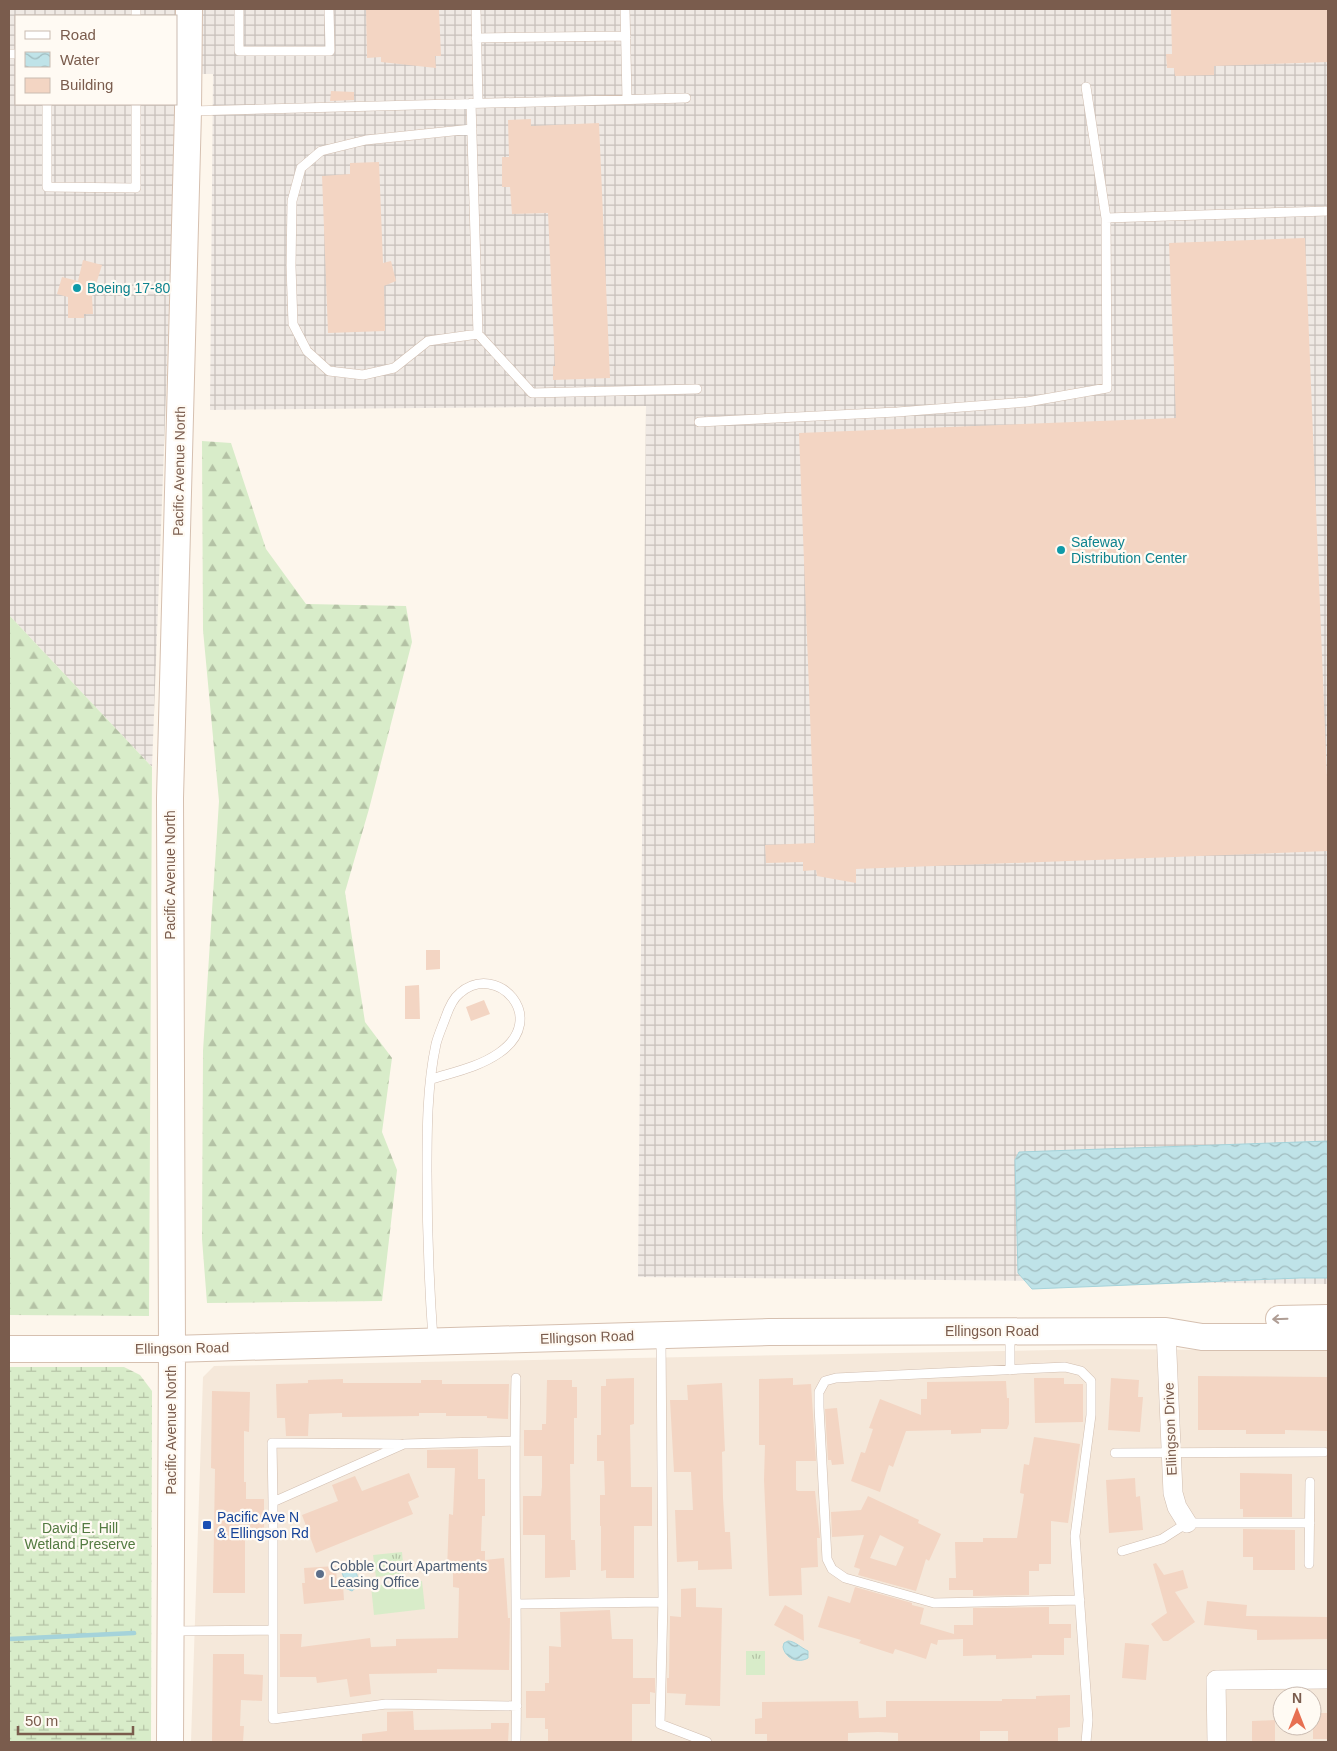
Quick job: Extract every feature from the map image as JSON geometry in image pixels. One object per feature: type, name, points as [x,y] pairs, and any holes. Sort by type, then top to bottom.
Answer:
[{"type":"street","name":"Pacific Avenue North","points":[[170,1742],[172,1349],[170,798],[188,111],[182,56],[189,9]]},
{"type":"street","name":"Ellingson Road","points":[[1166,1330],[1203,1322],[1328,1318]]},
{"type":"street","name":"Ellingson Road","points":[[9,1349],[172,1349],[769,1332],[1166,1330],[1202,1337],[1328,1337]]},
{"type":"street","name":"Ellingson Drive","points":[[1166,1330],[1173,1493],[1177,1507],[1188,1523]]},
{"type":"street","points":[[1217,1742],[1216,1680],[1328,1678]]},
{"type":"lane","points":[[238,9],[239,51],[330,51],[329,9]]},
{"type":"lane","points":[[476,9],[475,103],[472,130],[478,334],[532,393],[697,389]]},
{"type":"lane","points":[[625,9],[627,99]]},
{"type":"lane","points":[[476,38],[626,36]]},
{"type":"lane","points":[[699,422],[897,412],[1018,402],[1106,388],[1106,218],[1086,87]]},
{"type":"lane","points":[[188,111],[686,98]]},
{"type":"lane","points":[[47,105],[47,187],[136,188],[136,105]]},
{"type":"lane","points":[[472,130],[366,140],[321,151],[301,168],[294,193],[292,201],[291,266],[293,324],[308,352],[329,372],[363,375],[394,368],[428,341],[478,334]]},
{"type":"lane","points":[[1106,218],[1328,211]]},
{"type":"lane","points":[[432,1079],[482,1063],[500,1052],[514,1039],[521,1023],[519,1008],[511,995],[498,986],[486,984],[470,986],[459,993],[450,1008],[436,1043],[432,1079],[427,1139],[427,1242],[433,1341]]},
{"type":"lane","points":[[1010,1331],[1010,1370]]},
{"type":"lane","points":[[661,1335],[663,1602],[660,1724],[707,1742]]},
{"type":"lane","points":[[1080,1600],[934,1602],[845,1578],[832,1569],[827,1559],[819,1407],[820,1392],[825,1381],[836,1378],[1065,1367],[1081,1371],[1091,1381],[1091,1415],[1075,1536],[1080,1600],[1088,1720],[1086,1742]]},
{"type":"lane","points":[[516,1378],[514,1441],[517,1604],[516,1742]]},
{"type":"lane","points":[[514,1441],[404,1444],[272,1443],[273,1719],[386,1704],[517,1706]]},
{"type":"lane","points":[[272,1502],[404,1444]]},
{"type":"lane","points":[[1115,1453],[1324,1452]]},
{"type":"lane","points":[[1309,1564],[1310,1482]]},
{"type":"lane","points":[[1122,1551],[1162,1539],[1188,1523],[1310,1523]]},
{"type":"lane","points":[[517,1604],[663,1602]]},
{"type":"lane","points":[[170,1631],[272,1630]]},
{"type":"shaded area","points":[[9,9],[1328,9],[1328,1284],[638,1277],[646,406],[210,410],[213,74],[178,74],[178,15],[15,15],[15,105],[177,105],[152,767],[9,615]]},
{"type":"shaded area","points":[[1103,1349],[1328,1351],[1328,1742],[191,1742],[203,1377],[214,1366]]},
{"type":"green space","points":[[202,441],[231,443],[266,549],[306,604],[406,606],[412,642],[369,809],[345,892],[365,1022],[392,1058],[382,1132],[397,1170],[382,1301],[207,1303],[202,1239],[203,1051],[219,801],[203,630]]},
{"type":"green space","points":[[9,615],[152,767],[149,1316],[9,1315]]},
{"type":"green space","name":"David E. Hill Wetland Preserve","points":[[9,1367],[124,1367],[140,1375],[152,1391],[151,1742],[9,1742]]},
{"type":"green space","points":[[402,1552],[404,1574],[376,1577],[373,1555]]},
{"type":"green space","points":[[422,1581],[425,1609],[374,1615],[371,1586]]},
{"type":"green space","points":[[746,1651],[765,1651],[765,1675],[746,1675]]},
{"type":"water","points":[[1328,1141],[1328,1278],[1032,1289],[1018,1273],[1015,1160],[1019,1152]]},
{"type":"water","points":[[345,1564],[353,1566],[356,1572],[358,1583],[352,1591],[345,1588],[341,1570]]},
{"type":"water","points":[[788,1641],[796,1643],[808,1651],[808,1658],[796,1660],[789,1657],[783,1647],[784,1643]]},
{"type":"building","points":[[366,9],[439,9],[441,56],[435,56],[436,68],[381,62],[381,57],[367,58]]},
{"type":"building","points":[[1171,9],[1328,9],[1328,62],[1214,66],[1214,75],[1175,76],[1174,68],[1167,68],[1166,54],[1172,54]]},
{"type":"building","points":[[331,91],[354,92],[354,100],[330,101]]},
{"type":"building","points":[[531,119],[531,126],[599,123],[610,378],[553,380],[553,366],[555,366],[548,213],[512,214],[510,187],[502,187],[502,157],[509,157],[508,120]]},
{"type":"building","points":[[379,162],[383,263],[391,261],[396,281],[384,286],[385,331],[328,333],[322,176],[350,174],[350,163]]},
{"type":"building","name":"Safeway Distribution Center","points":[[1305,238],[1328,803],[1328,851],[856,869],[856,883],[817,876],[816,870],[803,871],[803,862],[766,863],[765,845],[815,843],[799,433],[1176,418],[1169,243]]},
{"type":"building","name":"Boeing 17-80","points":[[83,260],[102,265],[92,297],[93,314],[84,314],[84,318],[68,318],[68,297],[57,294],[62,277],[78,281]]},
{"type":"building","points":[[426,950],[440,950],[440,969],[426,970]]},
{"type":"building","points":[[419,985],[420,1019],[405,1019],[405,986]]},
{"type":"building","points":[[484,1000],[490,1014],[471,1021],[466,1007]]},
{"type":"building","points":[[1198,1376],[1328,1377],[1328,1431],[1285,1430],[1285,1434],[1246,1434],[1246,1430],[1198,1430]]},
{"type":"building","points":[[634,1378],[634,1424],[630,1425],[631,1487],[652,1487],[652,1526],[634,1526],[634,1578],[606,1578],[606,1570],[601,1571],[600,1526],[600,1495],[605,1495],[604,1461],[597,1461],[597,1435],[601,1435],[601,1386],[606,1386],[606,1379]]},
{"type":"building","points":[[793,1378],[793,1385],[811,1384],[816,1461],[796,1461],[796,1490],[815,1491],[820,1538],[817,1538],[818,1567],[801,1568],[802,1595],[769,1596],[764,1480],[765,1445],[759,1445],[759,1379]]},
{"type":"building","points":[[1034,1378],[1064,1378],[1064,1384],[1083,1384],[1083,1422],[1035,1423]]},
{"type":"building","points":[[1111,1378],[1139,1380],[1138,1397],[1143,1397],[1140,1432],[1108,1430]]},
{"type":"building","points":[[343,1379],[343,1383],[421,1383],[421,1380],[442,1380],[442,1384],[509,1384],[508,1419],[487,1418],[487,1416],[446,1416],[446,1413],[419,1413],[419,1416],[342,1417],[342,1413],[309,1414],[308,1436],[286,1436],[285,1418],[277,1418],[276,1384],[308,1383],[308,1380]]},
{"type":"building","points":[[547,1380],[572,1380],[572,1387],[577,1387],[577,1418],[574,1418],[574,1464],[570,1464],[571,1540],[575,1540],[576,1570],[570,1570],[570,1577],[545,1578],[545,1535],[523,1535],[523,1496],[541,1496],[542,1487],[542,1456],[524,1456],[524,1430],[542,1430],[542,1424],[546,1424]]},
{"type":"building","points":[[1006,1381],[1007,1398],[1009,1398],[1009,1424],[1007,1429],[981,1429],[981,1433],[951,1434],[951,1430],[906,1431],[893,1467],[889,1465],[880,1492],[851,1481],[861,1452],[865,1453],[873,1429],[869,1428],[880,1399],[921,1415],[921,1399],[927,1399],[927,1382]]},
{"type":"building","points":[[722,1383],[725,1451],[722,1452],[723,1498],[725,1532],[730,1532],[732,1569],[698,1570],[698,1561],[677,1562],[675,1510],[693,1510],[691,1472],[674,1472],[670,1400],[688,1400],[687,1385]]},
{"type":"building","points":[[212,1391],[250,1392],[249,1432],[244,1431],[244,1482],[246,1482],[246,1499],[264,1499],[264,1536],[245,1536],[245,1593],[213,1593],[215,1469],[211,1468]]},
{"type":"building","points":[[837,1408],[844,1464],[832,1465],[831,1460],[828,1460],[825,1409]]},
{"type":"building","points":[[1034,1437],[1080,1444],[1068,1523],[1051,1521],[1051,1564],[1039,1564],[1039,1571],[1029,1571],[1029,1595],[973,1596],[973,1590],[949,1590],[949,1578],[956,1578],[955,1542],[983,1542],[983,1538],[1017,1538],[1024,1494],[1020,1493],[1024,1464],[1029,1465]]},
{"type":"building","points":[[478,1449],[478,1479],[485,1479],[485,1516],[482,1516],[481,1551],[485,1551],[485,1560],[504,1558],[508,1618],[510,1618],[509,1670],[437,1669],[437,1673],[369,1674],[371,1694],[350,1697],[347,1679],[317,1683],[316,1677],[280,1677],[280,1634],[302,1634],[301,1647],[370,1638],[371,1647],[396,1646],[396,1639],[458,1638],[459,1588],[453,1587],[453,1571],[447,1571],[449,1514],[453,1515],[455,1468],[427,1468],[427,1450]]},
{"type":"building","points":[[409,1473],[419,1497],[408,1502],[413,1514],[316,1553],[302,1515],[338,1501],[332,1485],[355,1476],[362,1491]]},
{"type":"building","points":[[1240,1473],[1292,1474],[1292,1517],[1243,1517],[1243,1509],[1240,1509]]},
{"type":"building","points":[[1135,1478],[1136,1497],[1140,1496],[1143,1530],[1109,1533],[1106,1480]]},
{"type":"building","points":[[868,1496],[919,1520],[918,1523],[941,1534],[929,1561],[926,1559],[916,1591],[858,1575],[860,1569],[854,1567],[864,1535],[832,1537],[831,1512],[861,1510]],"holes":[[[880,1535],[904,1547],[896,1566],[870,1558]]]},
{"type":"building","points":[[1243,1529],[1295,1530],[1295,1570],[1253,1570],[1253,1557],[1243,1557]]},
{"type":"building","points":[[1156,1563],[1164,1575],[1183,1570],[1188,1588],[1175,1592],[1195,1622],[1168,1641],[1163,1641],[1151,1624],[1167,1613],[1153,1564]]},
{"type":"building","name":"Cobble Court Apartments Leasing Office","points":[[336,1566],[337,1586],[343,1585],[344,1600],[304,1604],[302,1583],[305,1583],[304,1568]]},
{"type":"building","points":[[855,1587],[924,1608],[920,1624],[954,1634],[954,1625],[973,1625],[973,1608],[1049,1607],[1049,1624],[1071,1624],[1071,1638],[1064,1638],[1064,1655],[1032,1655],[1032,1658],[996,1659],[996,1655],[963,1656],[963,1639],[938,1640],[937,1645],[931,1643],[926,1659],[895,1649],[893,1654],[859,1643],[861,1640],[818,1627],[828,1596],[850,1603]]},
{"type":"building","points":[[696,1588],[696,1607],[722,1608],[720,1706],[685,1705],[686,1694],[667,1693],[670,1616],[681,1617],[681,1589]]},
{"type":"building","points":[[1207,1601],[1247,1605],[1246,1616],[1328,1617],[1328,1639],[1257,1640],[1257,1630],[1204,1625]]},
{"type":"building","points":[[785,1605],[803,1615],[804,1641],[774,1625]]},
{"type":"building","points":[[610,1610],[612,1639],[633,1639],[633,1678],[655,1678],[655,1693],[650,1692],[650,1704],[632,1704],[632,1742],[548,1742],[548,1729],[545,1729],[545,1718],[526,1718],[526,1691],[545,1691],[545,1683],[549,1683],[549,1646],[561,1647],[560,1612]]},
{"type":"building","points":[[1125,1643],[1149,1645],[1146,1680],[1122,1678]]},
{"type":"building","points":[[213,1654],[244,1654],[244,1674],[263,1675],[262,1701],[241,1700],[240,1726],[244,1726],[243,1742],[212,1742]]},
{"type":"building","points":[[1070,1695],[1070,1727],[1058,1728],[1058,1742],[1008,1742],[1008,1731],[980,1731],[980,1742],[898,1742],[898,1733],[878,1732],[848,1733],[848,1742],[767,1742],[767,1734],[755,1734],[755,1719],[762,1718],[762,1702],[858,1701],[859,1718],[886,1717],[886,1701],[1002,1701],[1002,1699],[1036,1699],[1036,1696]]},
{"type":"building","points":[[413,1711],[414,1730],[491,1729],[491,1723],[509,1723],[508,1742],[362,1742],[362,1734],[387,1731],[387,1712]]},
{"type":"building","points":[[1322,1713],[1328,1713],[1328,1739],[1313,1739],[1313,1736],[1322,1736]]},
{"type":"building","points":[[1272,1720],[1272,1736],[1275,1736],[1275,1742],[1252,1742],[1252,1721]]},
{"type":"waterway","points":[[9,1639],[134,1633]]},
{"type":"place","name":"Boeing 17-80","points":[[77,288]]},
{"type":"place","name":"Safeway Distribution Center","points":[[1061,550]]},
{"type":"place","name":"Pacific Ave N & Ellingson Rd","points":[[207,1525]]},
{"type":"place","name":"Cobble Court Apartments Leasing Office","points":[[320,1574]]}]
